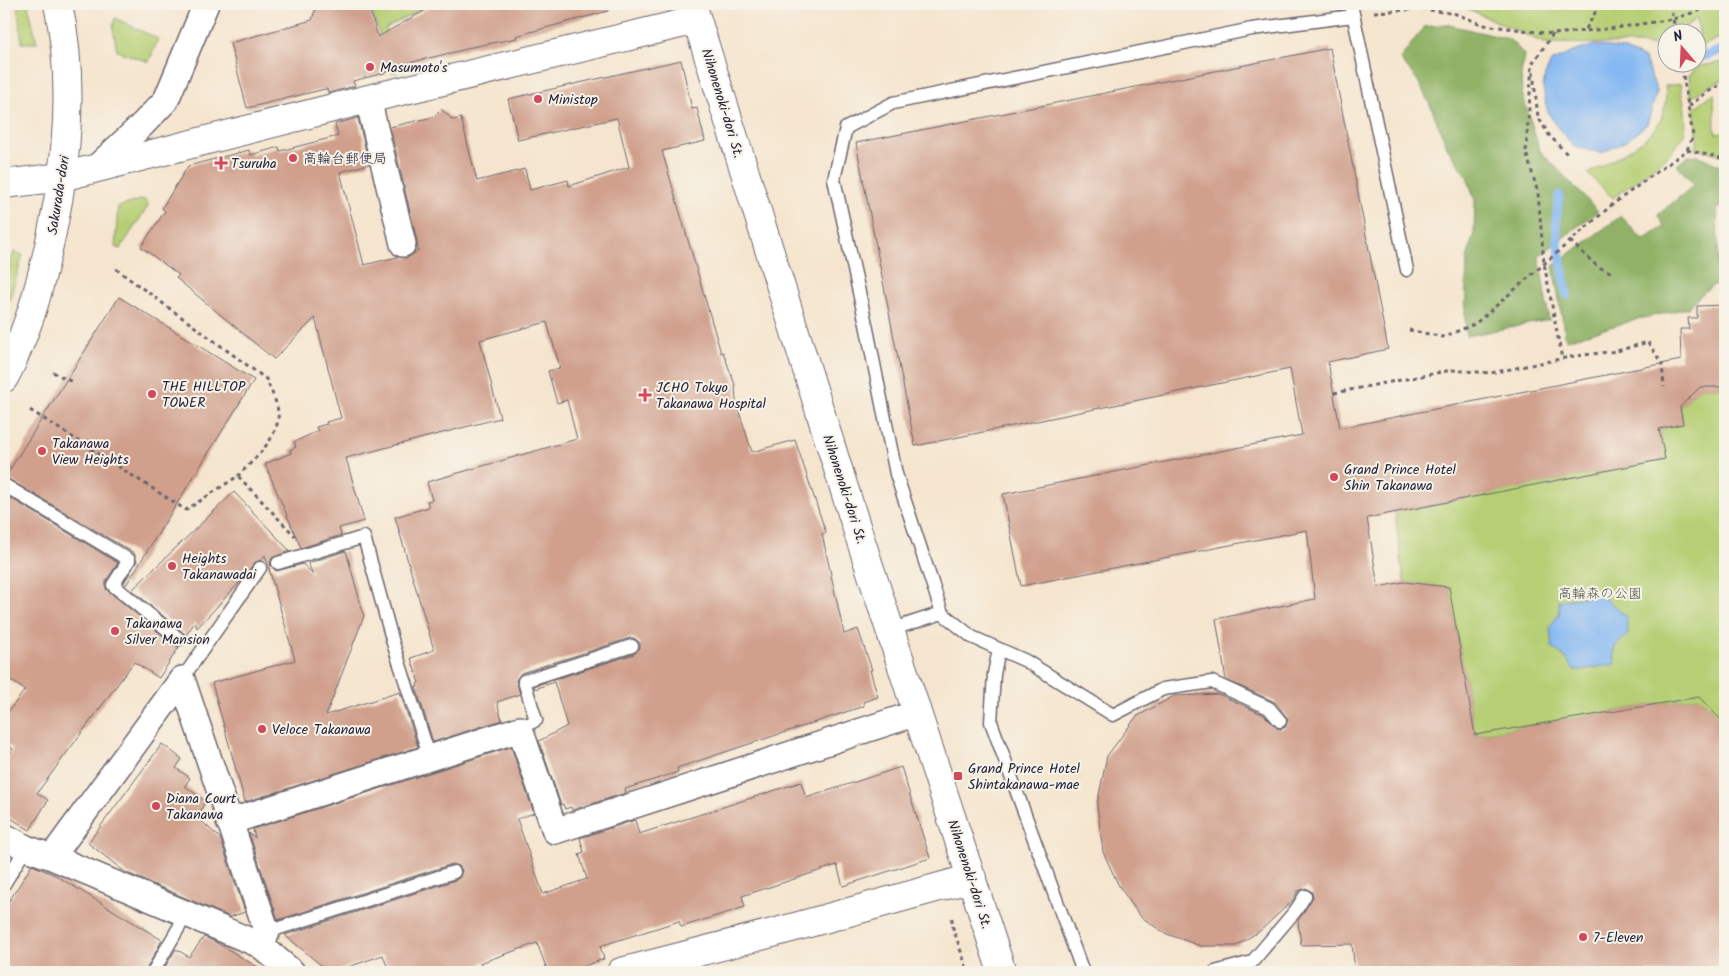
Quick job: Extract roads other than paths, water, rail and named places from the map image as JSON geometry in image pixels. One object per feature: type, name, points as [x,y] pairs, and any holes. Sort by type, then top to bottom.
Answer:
[{"type":"main road","name":"Sakurada-dori","points":[[4,378],[31,318],[50,243],[62,177],[68,122],[66,54],[58,4]]},
{"type":"main road","points":[[4,184],[62,177],[368,99],[695,12]]},
{"type":"main road","name":"Nihonenoki-dori St.","points":[[695,12],[890,630],[1002,972]]},
{"type":"main road","points":[[621,972],[784,930],[972,878]]},
{"type":"street","points":[[97,167],[166,100],[206,4]]},
{"type":"street","points":[[368,99],[403,244]]},
{"type":"street","points":[[182,679],[229,822],[264,939],[292,972]]},
{"type":"street","points":[[52,857],[182,679]]},
{"type":"street","points":[[229,822],[520,729],[555,831],[917,714]]},
{"type":"street","points":[[4,836],[26,848],[52,857],[186,915],[264,939]]},
{"type":"lane","points":[[1280,720],[1269,708],[1212,682],[1164,689],[1113,715],[1026,661],[972,637],[942,613],[896,474],[834,179],[846,128],[893,103],[1352,10],[1407,270]]},
{"type":"lane","points":[[4,485],[129,560],[113,586],[179,639]]},
{"type":"lane","points":[[278,563],[364,537],[393,643],[430,758]]},
{"type":"lane","points":[[182,679],[260,568]]},
{"type":"lane","points":[[890,630],[942,613]]},
{"type":"lane","points":[[520,729],[536,720],[524,681],[632,646]]},
{"type":"lane","points":[[999,649],[994,674],[992,722],[1083,972]]},
{"type":"lane","points":[[4,884],[26,848]]},
{"type":"lane","points":[[264,939],[454,872]]},
{"type":"lane","points":[[1215,972],[1252,962],[1296,910],[1305,896]]},
{"type":"lane","points":[[153,972],[186,915]]},
{"type":"water","points":[[1595,45],[1623,49],[1645,59],[1657,92],[1647,124],[1626,141],[1602,153],[1575,147],[1563,134],[1548,113],[1543,88],[1545,75],[1551,62]]},
{"type":"water","points":[[1600,594],[1626,616],[1628,634],[1614,648],[1615,664],[1574,671],[1566,658],[1552,647],[1550,627],[1559,614],[1559,601]]},
{"type":"waterway","points":[[1706,56],[1725,49]]},
{"type":"waterway","points":[[1559,195],[1556,221],[1567,295]]},
{"type":"place","name":"Masumoto's","points":[[370,67]]},
{"type":"place","name":"Ministop","points":[[538,99]]},
{"type":"place","name":"高輪台郵便局","points":[[293,158]]},
{"type":"place","name":"Tsuruha","points":[[221,163]]},
{"type":"place","name":"THE HILLTOP TOWER","points":[[152,394]]},
{"type":"place","name":"JCHO Tokyo Takanawa Hospital","points":[[645,395]]},
{"type":"place","name":"Takanawa View Heights","points":[[42,451]]},
{"type":"place","name":"Grand Prince Hotel Shin Takanawa","points":[[1334,477]]},
{"type":"place","name":"Heights Takanawadai","points":[[172,566]]},
{"type":"place","name":"Takanawa Silver Mansion","points":[[115,631]]},
{"type":"place","name":"Veloce Takanawa","points":[[262,729]]},
{"type":"place","name":"Grand Prince Hotel Shintakanawa-mae","points":[[958,776]]},
{"type":"place","name":"Diana Court Takanawa","points":[[156,806]]},
{"type":"place","name":"7-Eleven","points":[[1583,937]]},
{"type":"park label","name":"高輪森の公園","points":[[1600,593]]}]
